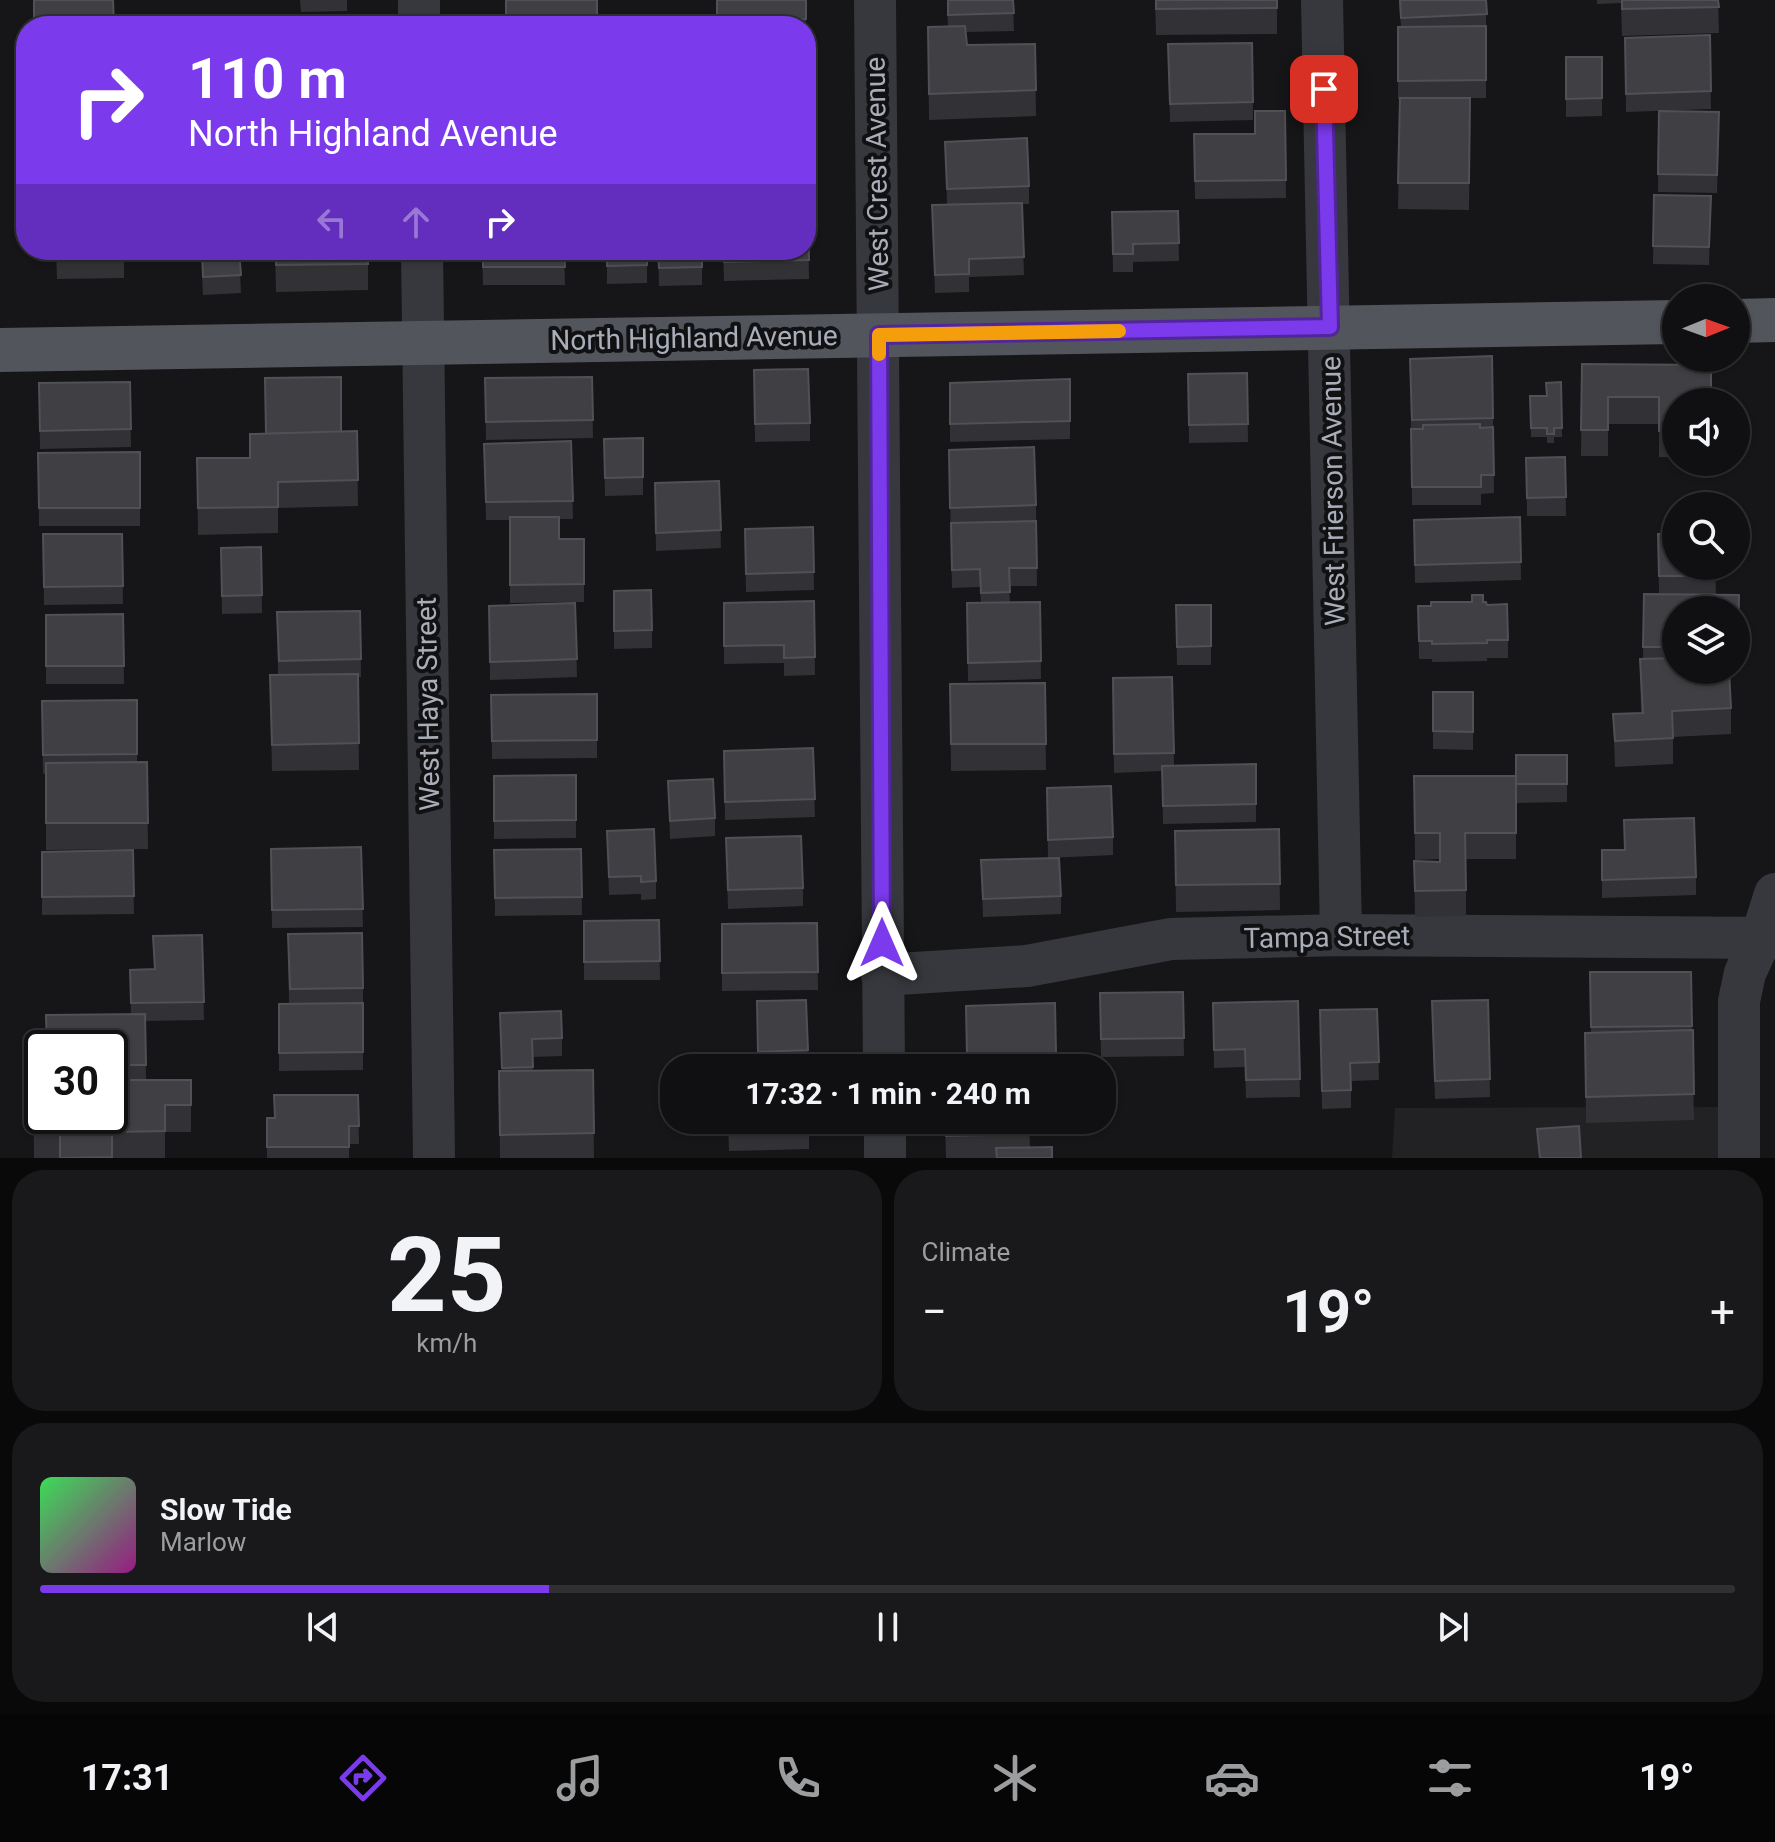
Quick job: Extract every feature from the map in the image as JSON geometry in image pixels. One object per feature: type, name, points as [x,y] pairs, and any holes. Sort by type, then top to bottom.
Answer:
[{"type":"main road","points":[[1750,321],[1775,320]]},
{"type":"main road","name":"North Highland Avenue","points":[[0,350],[1662,322]]},
{"type":"street","name":"West Crest Avenue","points":[[875,0],[884,1054]]},
{"type":"street","name":"West Frierson Avenue","points":[[1322,0],[1341,935]]},
{"type":"street","name":"West Haya Street","points":[[422,260],[434,1158]]},
{"type":"street","points":[[1739,1158],[1739,1001],[1745,973],[1768,938],[1775,894]]},
{"type":"street","name":"Tampa Street","points":[[882,975],[1027,966],[1171,939],[1341,935],[1768,938]]},
{"type":"street","points":[[885,1134],[885,1158]]},
{"type":"shaded area","points":[[1718,1107],[1718,1158],[1392,1158],[1395,1108]]},
{"type":"building","points":[[34,0],[113,0],[114,16],[34,16]]},
{"type":"building","points":[[506,0],[597,0],[597,16],[506,16]]},
{"type":"building","points":[[717,0],[806,0],[806,16],[717,16]]},
{"type":"building","points":[[948,0],[1013,0],[1014,13],[948,15]]},
{"type":"building","points":[[1156,0],[1277,0],[1277,8],[1156,9]]},
{"type":"building","points":[[1400,0],[1486,0],[1487,14],[1401,18]]},
{"type":"building","points":[[1622,0],[1718,0],[1719,7],[1622,9]]},
{"type":"building","points":[[965,26],[967,45],[1035,44],[1036,90],[929,94],[928,27]]},
{"type":"building","points":[[1486,26],[1486,80],[1398,81],[1398,27]]},
{"type":"building","points":[[1710,35],[1711,91],[1626,94],[1625,38]]},
{"type":"building","points":[[1252,43],[1253,102],[1170,104],[1168,44]]},
{"type":"building","points":[[1566,57],[1602,57],[1602,98],[1566,99]]},
{"type":"building","points":[[1400,98],[1470,98],[1469,183],[1398,183]]},
{"type":"building","points":[[1255,111],[1285,111],[1286,180],[1195,181],[1194,134],[1255,134]]},
{"type":"building","points":[[1659,111],[1719,112],[1717,175],[1658,174]]},
{"type":"building","points":[[1027,138],[1029,186],[947,189],[945,142]]},
{"type":"building","points":[[1654,195],[1711,196],[1709,247],[1653,246]]},
{"type":"building","points":[[1022,203],[1024,257],[969,259],[969,274],[935,275],[932,205]]},
{"type":"building","points":[[1178,211],[1179,243],[1133,244],[1133,254],[1113,254],[1112,212]]},
{"type":"building","points":[[202,260],[240,260],[241,275],[203,277]]},
{"type":"building","points":[[276,260],[368,260],[368,264],[276,265]]},
{"type":"building","points":[[483,260],[565,260],[565,267],[483,267]]},
{"type":"building","points":[[607,260],[647,260],[647,265],[607,266]]},
{"type":"building","points":[[659,260],[702,260],[702,267],[659,268]]},
{"type":"building","points":[[724,260],[809,260],[724,262]]},
{"type":"building","points":[[1492,356],[1493,418],[1412,420],[1410,359]]},
{"type":"building","points":[[1582,364],[1662,365],[1662,372],[1711,372],[1711,388],[1662,388],[1662,431],[1659,431],[1659,397],[1608,397],[1608,430],[1581,430]]},
{"type":"building","points":[[808,369],[810,423],[755,424],[754,370]]},
{"type":"building","points":[[1247,373],[1248,424],[1189,425],[1188,374]]},
{"type":"building","points":[[341,377],[341,432],[266,434],[265,378]]},
{"type":"building","points":[[592,377],[593,420],[486,422],[485,378]]},
{"type":"building","points":[[1070,379],[1070,421],[950,424],[950,383]]},
{"type":"building","points":[[130,382],[131,429],[40,431],[39,383]]},
{"type":"building","points":[[1561,382],[1562,428],[1554,428],[1554,434],[1547,434],[1547,428],[1531,428],[1530,396],[1547,396],[1546,383]]},
{"type":"building","points":[[1480,424],[1480,428],[1493,427],[1494,475],[1481,475],[1481,487],[1412,487],[1411,429],[1423,429],[1423,425]]},
{"type":"building","points":[[357,431],[358,480],[278,482],[278,507],[198,508],[197,458],[250,458],[250,434]]},
{"type":"building","points":[[643,438],[643,477],[605,478],[604,439]]},
{"type":"building","points":[[571,441],[573,501],[486,502],[484,444]]},
{"type":"building","points":[[1034,447],[1036,505],[950,508],[949,450]]},
{"type":"building","points":[[140,452],[140,508],[39,508],[38,453]]},
{"type":"building","points":[[1565,457],[1566,497],[1527,498],[1526,458]]},
{"type":"building","points":[[719,481],[721,530],[656,533],[655,483]]},
{"type":"building","points":[[510,517],[559,517],[559,539],[584,539],[584,584],[510,585]]},
{"type":"building","points":[[1520,517],[1521,562],[1415,565],[1414,520]]},
{"type":"building","points":[[1036,521],[1037,568],[1009,568],[1010,592],[981,593],[980,569],[952,570],[951,523]]},
{"type":"building","points":[[813,527],[814,572],[746,574],[745,529]]},
{"type":"building","points":[[43,534],[122,534],[123,586],[44,587]]},
{"type":"building","points":[[1658,534],[1662,534],[1662,576],[1659,576]]},
{"type":"building","points":[[261,547],[262,595],[222,596],[221,548]]},
{"type":"building","points":[[651,590],[652,630],[614,631],[614,591]]},
{"type":"building","points":[[1644,594],[1739,595],[1662,596],[1662,647],[1643,647]]},
{"type":"building","points":[[1472,595],[1483,595],[1483,602],[1487,605],[1507,604],[1508,640],[1432,644],[1432,641],[1419,641],[1418,606],[1431,606],[1431,602],[1472,602]]},
{"type":"building","points":[[814,601],[815,657],[784,658],[784,645],[724,646],[724,603]]},
{"type":"building","points":[[1040,602],[1041,661],[968,663],[967,603]]},
{"type":"building","points":[[575,603],[577,659],[490,662],[489,606]]},
{"type":"building","points":[[1176,605],[1211,605],[1211,646],[1177,647]]},
{"type":"building","points":[[360,611],[361,659],[279,661],[277,612]]},
{"type":"building","points":[[123,614],[124,666],[46,666],[46,615]]},
{"type":"building","points":[[1662,658],[1662,684],[1730,684],[1731,708],[1672,711],[1673,738],[1615,741],[1613,714],[1643,713],[1640,659]]},
{"type":"building","points":[[358,674],[359,743],[272,745],[270,675]]},
{"type":"building","points":[[1172,677],[1174,753],[1114,754],[1113,678]]},
{"type":"building","points":[[1045,683],[1046,744],[951,744],[950,684]]},
{"type":"building","points":[[1433,692],[1473,692],[1473,732],[1433,731]]},
{"type":"building","points":[[597,694],[597,740],[492,741],[491,695]]},
{"type":"building","points":[[137,700],[137,754],[43,755],[42,701]]},
{"type":"building","points":[[813,748],[815,799],[725,802],[724,751]]},
{"type":"building","points":[[1516,755],[1567,755],[1567,784],[1516,784]]},
{"type":"building","points":[[147,762],[148,823],[46,823],[46,763]]},
{"type":"building","points":[[1256,764],[1256,804],[1163,806],[1162,766]]},
{"type":"building","points":[[576,775],[576,820],[494,821],[494,776]]},
{"type":"building","points":[[1414,776],[1516,776],[1516,833],[1465,833],[1466,890],[1415,891],[1414,861],[1440,862],[1440,833],[1415,833]]},
{"type":"building","points":[[713,779],[715,818],[670,821],[668,781]]},
{"type":"building","points":[[1111,786],[1113,837],[1048,840],[1047,788]]},
{"type":"building","points":[[1694,818],[1696,877],[1602,880],[1602,850],[1625,850],[1624,820]]},
{"type":"building","points":[[654,829],[656,881],[641,882],[641,876],[609,877],[607,831]]},
{"type":"building","points":[[1279,829],[1280,884],[1176,885],[1175,831]]},
{"type":"building","points":[[801,836],[803,888],[728,890],[726,838]]},
{"type":"building","points":[[361,847],[363,909],[272,910],[271,849]]},
{"type":"building","points":[[581,849],[582,897],[495,898],[494,850]]},
{"type":"building","points":[[133,850],[134,896],[42,897],[42,852]]},
{"type":"building","points":[[1059,858],[1061,896],[983,899],[981,860]]},
{"type":"building","points":[[659,920],[660,961],[584,962],[584,921]]},
{"type":"building","points":[[817,923],[818,972],[722,973],[722,924]]},
{"type":"building","points":[[362,933],[363,988],[290,989],[288,934]]},
{"type":"building","points":[[202,935],[204,1002],[131,1003],[130,970],[155,969],[153,936]]},
{"type":"building","points":[[1590,972],[1691,972],[1692,1026],[1591,1027]]},
{"type":"building","points":[[1183,992],[1184,1038],[1101,1039],[1100,993]]},
{"type":"building","points":[[806,1000],[808,1050],[758,1052],[757,1001]]},
{"type":"building","points":[[1488,1000],[1490,1079],[1435,1081],[1432,1001]]},
{"type":"building","points":[[1298,1001],[1300,1079],[1246,1080],[1245,1049],[1214,1050],[1213,1003]]},
{"type":"building","points":[[363,1003],[363,1052],[279,1053],[279,1004]]},
{"type":"building","points":[[1055,1003],[1056,1053],[967,1054],[966,1006]]},
{"type":"building","points":[[1377,1009],[1379,1062],[1350,1063],[1351,1090],[1322,1091],[1320,1010]]},
{"type":"building","points":[[561,1011],[562,1038],[532,1039],[533,1067],[502,1068],[500,1013]]},
{"type":"building","points":[[145,1014],[146,1065],[128,1065],[128,1030],[46,1030],[46,1015]]},
{"type":"building","points":[[1693,1030],[1694,1094],[1586,1097],[1585,1033]]},
{"type":"building","points":[[593,1070],[594,1133],[500,1135],[499,1071]]},
{"type":"building","points":[[128,1080],[191,1080],[191,1105],[165,1105],[165,1131],[128,1132]]},
{"type":"building","points":[[274,1095],[358,1095],[359,1126],[349,1126],[349,1147],[267,1147],[267,1118],[275,1118]]},
{"type":"building","points":[[1579,1126],[1581,1158],[1540,1158],[1537,1129]]},
{"type":"building","points":[[60,1134],[112,1134],[112,1157],[60,1158]]},
{"type":"building","points":[[946,1134],[1030,1134],[946,1136]]},
{"type":"building","points":[[1052,1147],[1052,1158],[997,1158],[996,1148]]},
{"type":"slow traffic","points":[[879,354],[879,335],[1119,331]]},
{"type":"route","points":[[882,943],[879,335],[1330,327],[1324,89]]}]
